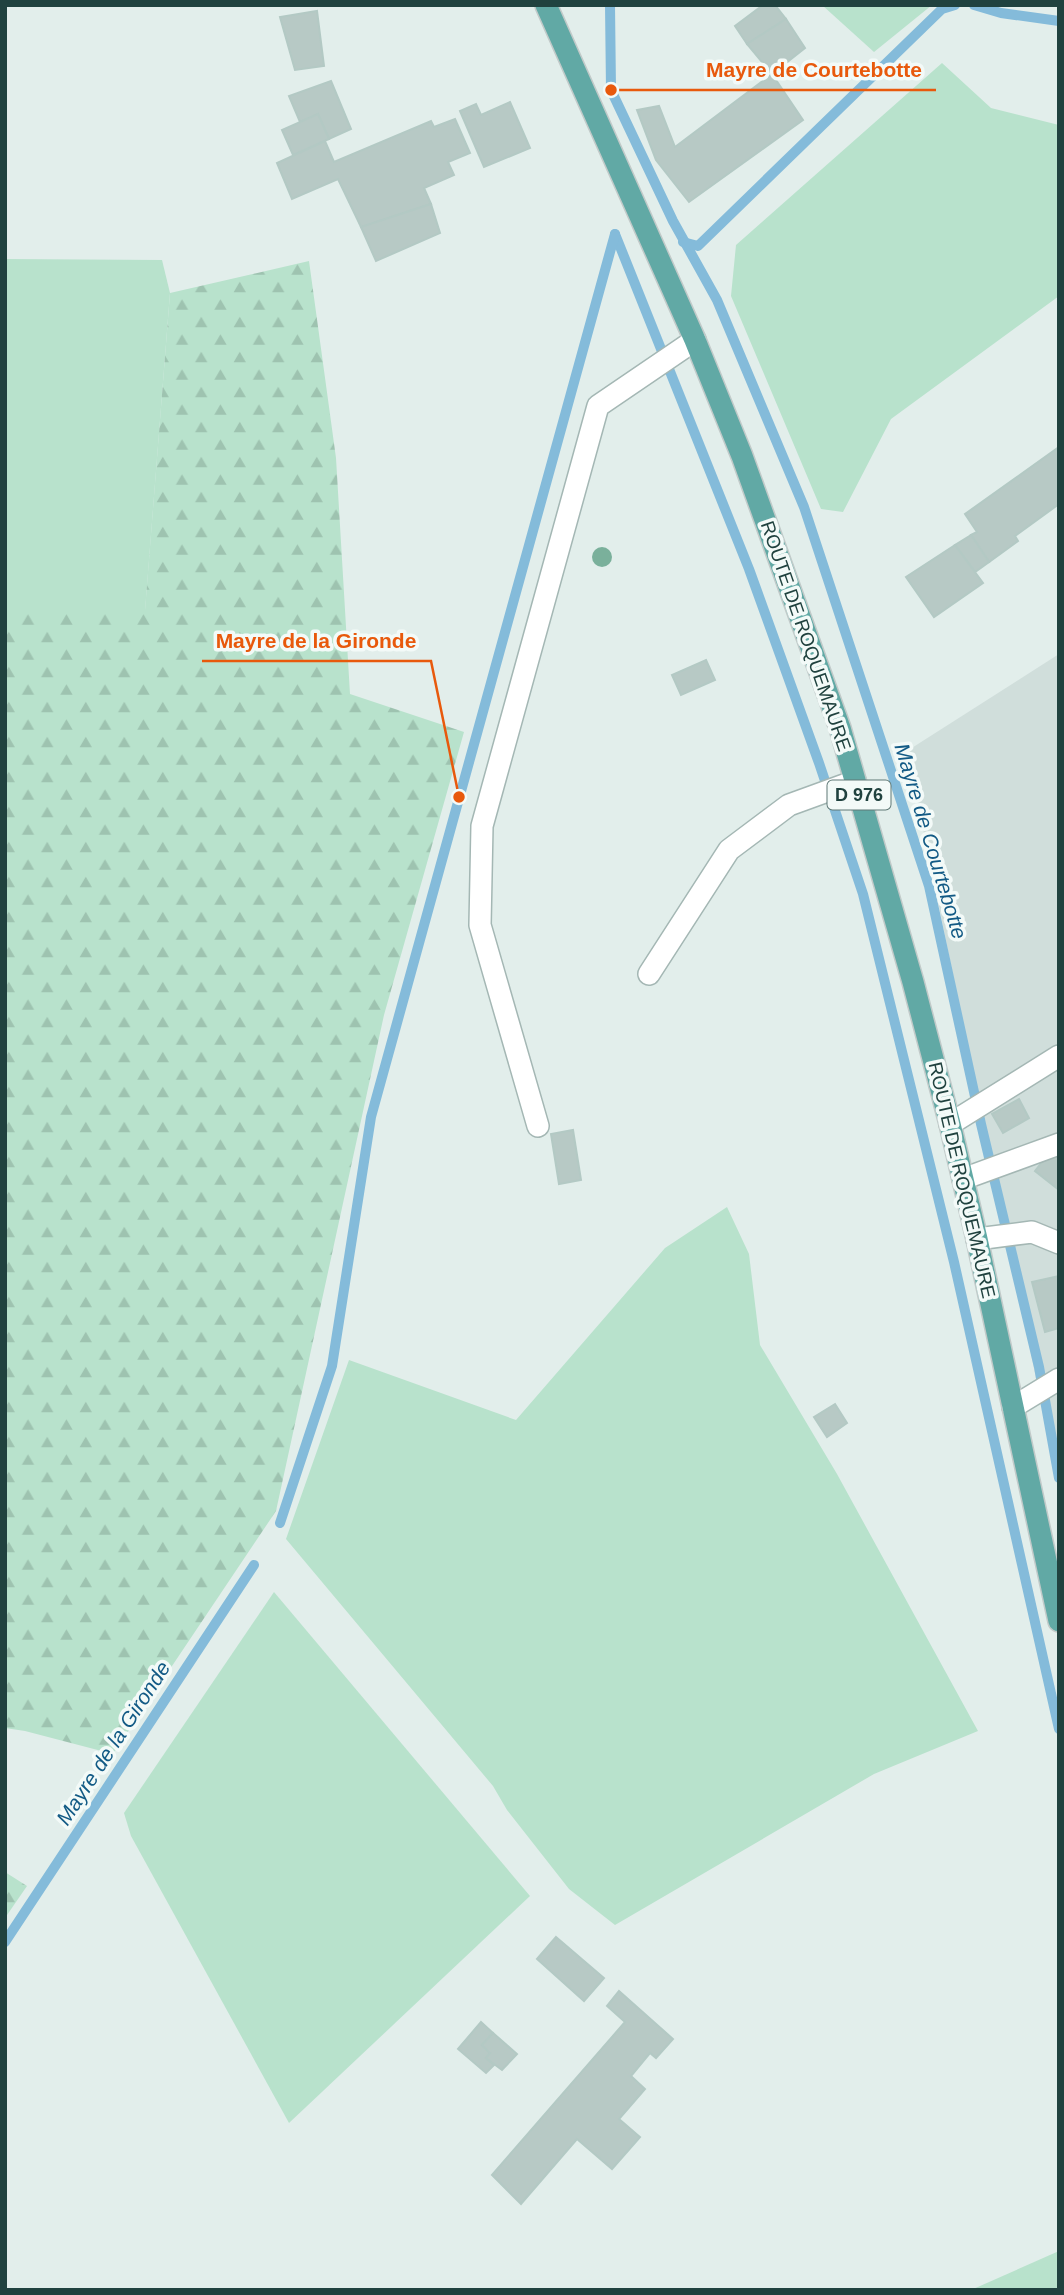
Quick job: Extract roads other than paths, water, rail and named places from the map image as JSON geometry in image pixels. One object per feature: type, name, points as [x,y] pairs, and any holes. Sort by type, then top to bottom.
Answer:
[{"type":"main road","name":"ROUTE DE ROQUEMAURE","points":[[546,5],[695,340],[742,456],[840,727],[913,982],[950,1124],[1059,1621]]},
{"type":"lane","points":[[538,1126],[480,925],[482,827],[598,406],[695,340]]},
{"type":"lane","points":[[649,974],[729,850],[789,805],[855,781]]},
{"type":"lane","points":[[950,1124],[1059,1056]]},
{"type":"lane","points":[[963,1179],[1059,1144]]},
{"type":"lane","points":[[977,1239],[1032,1232],[1059,1243]]},
{"type":"lane","points":[[1013,1407],[1059,1379]]},
{"type":"waterway","name":"Mayre de Courtebotte","points":[[610,5],[611,90],[673,221],[717,300],[804,507],[929,886],[981,1124],[1039,1367],[1059,1478]]},
{"type":"waterway","name":"Mayre de Courtebotte","points":[[683,242],[698,246],[942,9],[955,5]]},
{"type":"waterway","name":"Mayre de Courtebotte","points":[[974,5],[1001,13],[1059,21]]},
{"type":"waterway","points":[[615,234],[749,569],[863,894],[954,1262],[1059,1729]]},
{"type":"waterway","name":"Mayre de la Gironde","points":[[280,1523],[332,1366],[371,1117],[615,234]]},
{"type":"waterway","name":"Mayre de la Gironde","points":[[5,1942],[254,1565]]},
{"type":"place","name":"Mayre de Courtebotte","points":[[611,90]]},
{"type":"place","name":"Mayre de la Gironde","points":[[459,797]]}]
